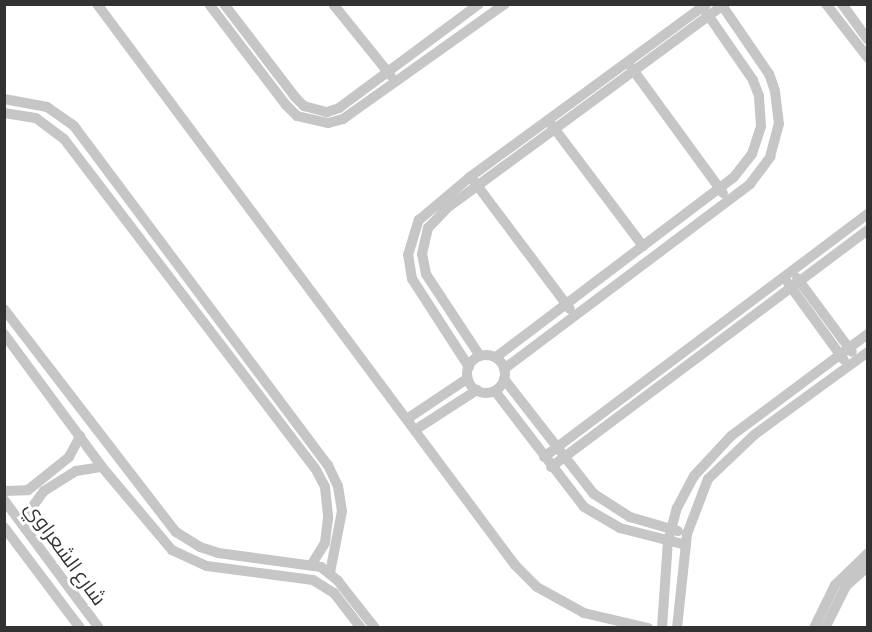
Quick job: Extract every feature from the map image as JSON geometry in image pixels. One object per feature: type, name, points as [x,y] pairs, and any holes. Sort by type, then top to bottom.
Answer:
[{"type":"street","points":[[210,4],[297,116],[328,123],[343,119],[479,4]]},
{"type":"street","points":[[224,4],[304,106],[327,112],[339,108],[389,79],[505,4]]},
{"type":"street","points":[[826,4],[867,58]]},
{"type":"street","points":[[842,4],[867,40]]},
{"type":"street","points":[[98,5],[515,565],[537,587],[584,613],[648,627]]},
{"type":"street","points":[[477,390],[417,289],[408,255],[419,220],[631,67],[705,8],[722,5],[757,57],[775,91],[779,124],[770,157],[750,184],[573,314],[504,374],[495,391]]},
{"type":"street","points":[[339,8],[389,79]]},
{"type":"street","points":[[480,356],[496,357],[719,189],[753,154],[761,126],[759,96],[744,66],[705,8]]},
{"type":"street","points":[[744,66],[757,57]]},
{"type":"street","points":[[631,67],[728,200]]},
{"type":"street","points":[[759,96],[775,91]]},
{"type":"street","points":[[4,99],[47,107],[74,126],[328,465],[342,502],[330,573]]},
{"type":"street","points":[[4,113],[36,118],[64,139],[315,468],[326,487],[328,518],[325,543],[312,564]]},
{"type":"street","points":[[551,124],[643,246]]},
{"type":"street","points":[[473,181],[573,314]]},
{"type":"street","points":[[473,181],[436,217],[426,234],[422,254],[431,284],[480,356]]},
{"type":"street","points":[[543,457],[867,214]]},
{"type":"street","points":[[671,225],[680,236]]},
{"type":"street","points":[[551,467],[867,230]]},
{"type":"street","points":[[678,627],[686,539],[698,498],[722,462],[858,359],[845,351],[788,275]]},
{"type":"street","points":[[4,309],[176,532],[200,547],[218,553],[312,564],[330,573],[375,627]]},
{"type":"street","points":[[4,334],[102,467],[156,535],[180,556],[207,566],[313,580],[334,593],[361,627]]},
{"type":"street","points":[[662,627],[668,541],[685,491],[717,448],[867,334]]},
{"type":"street","points":[[407,420],[468,372],[480,356]]},
{"type":"street","points":[[496,357],[504,374],[556,447],[605,502],[630,517],[671,530],[686,539]]},
{"type":"street","points":[[415,430],[477,390],[495,391]]},
{"type":"street","points":[[495,391],[574,497],[595,515],[620,528],[668,541],[686,539]]},
{"type":"street","points":[[4,491],[28,490],[69,457],[80,436]]},
{"type":"street","points":[[27,530],[33,506],[44,491],[76,471],[102,467]]},
{"type":"street","name":"شارع الشعراوي","points":[[4,500],[99,627]]},
{"type":"street","name":"شارع الشعراوي","points":[[4,527],[80,627]]},
{"type":"street","points":[[813,627],[835,585],[867,553]]},
{"type":"street","points":[[825,627],[846,586],[867,566]]}]
